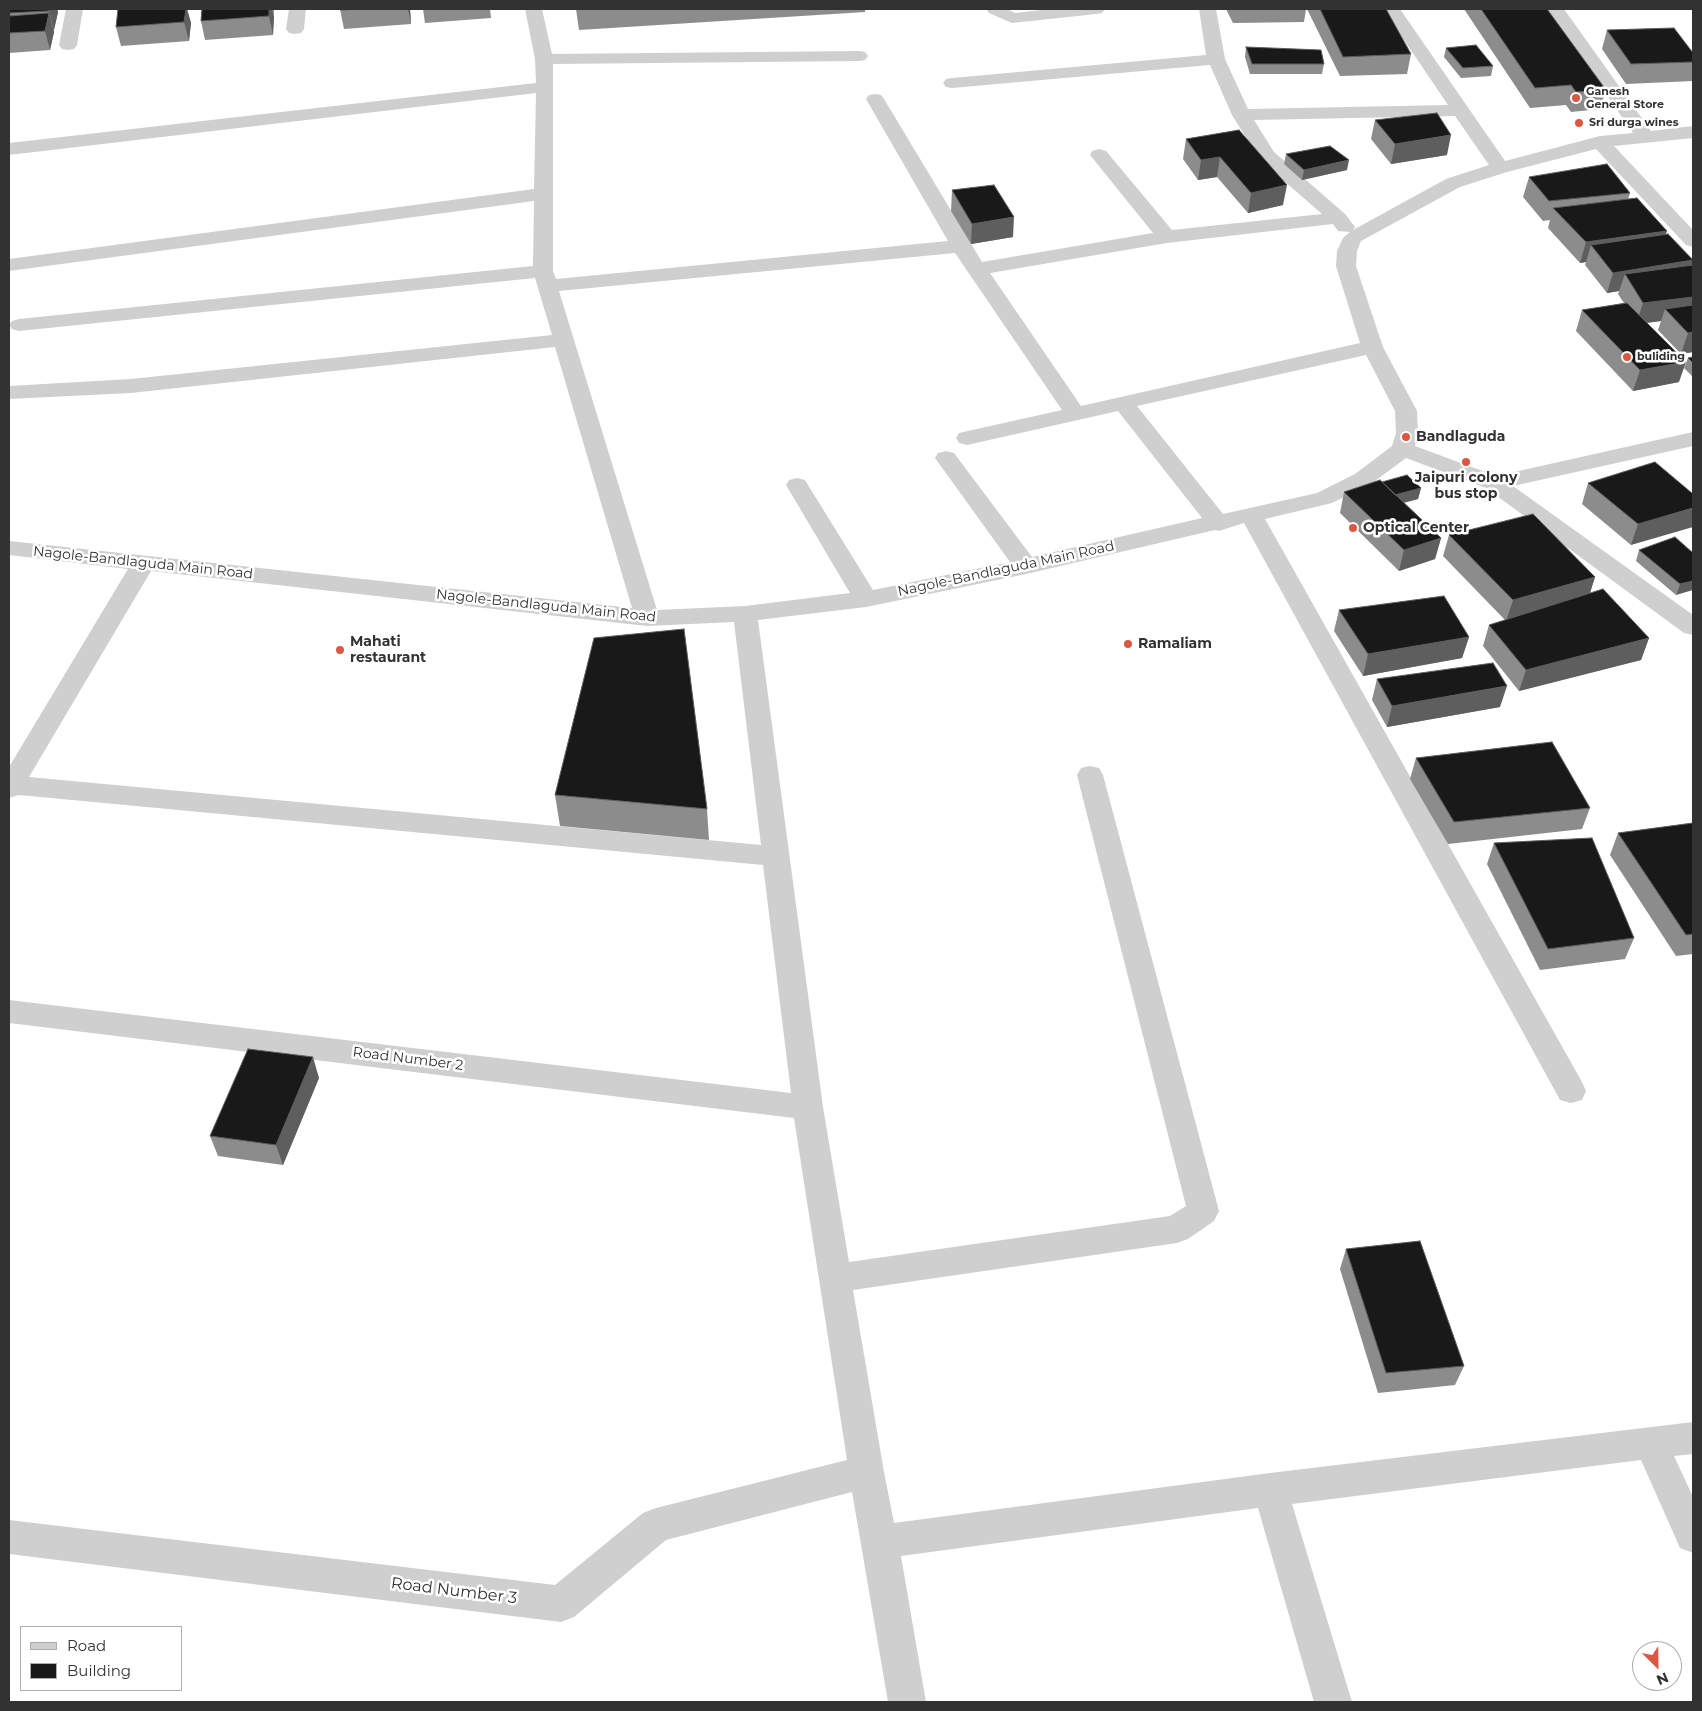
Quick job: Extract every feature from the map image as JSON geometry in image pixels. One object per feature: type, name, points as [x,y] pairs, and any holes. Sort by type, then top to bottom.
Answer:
[{"type":"street","points":[[68,45],[74,9]]},
{"type":"street","points":[[295,29],[297,9]]},
{"type":"street","points":[[533,9],[544,59],[543,194],[545,278],[647,618]]},
{"type":"street","points":[[996,9],[1012,18],[1096,9]]},
{"type":"street","points":[[1207,9],[1216,59],[1242,115],[1267,156],[1338,218],[1353,238]]},
{"type":"street","points":[[1392,9],[1500,168]]},
{"type":"street","points":[[1556,9],[1644,136]]},
{"type":"street","points":[[544,59],[859,56]]},
{"type":"street","points":[[952,83],[1216,59]]},
{"type":"street","points":[[9,149],[545,87]]},
{"type":"street","points":[[875,99],[961,246],[1076,414]]},
{"type":"street","points":[[1242,115],[1461,110]]},
{"type":"street","points":[[1693,132],[1600,142],[1500,168],[1453,183],[1353,238],[1347,251],[1346,266],[1372,347],[1406,411],[1407,433],[1403,449],[1494,483],[1693,627]]},
{"type":"street","points":[[1600,142],[1693,241]]},
{"type":"street","points":[[1099,155],[1168,237]]},
{"type":"street","points":[[9,265],[543,194]]},
{"type":"street","points":[[978,269],[1168,237],[1338,218]]},
{"type":"street","points":[[19,325],[545,278],[961,246]]},
{"type":"street","points":[[9,393],[131,386],[564,340]]},
{"type":"street","points":[[967,438],[1372,347]]},
{"type":"street","points":[[1123,403],[1219,524]]},
{"type":"street","points":[[1494,483],[1693,439]]},
{"type":"street","name":"Nagole-Bandlaguda Main Road","points":[[9,548],[647,618],[745,614],[866,599],[1219,524],[1324,498],[1363,480],[1403,449]]},
{"type":"street","points":[[946,458],[1026,566]]},
{"type":"street","points":[[797,485],[866,599]]},
{"type":"street","points":[[1252,515],[1571,1091]]},
{"type":"street","points":[[143,564],[10,787],[776,856]]},
{"type":"street","points":[[745,614],[808,1107],[866,1472],[880,1542],[906,1702]]},
{"type":"street","points":[[835,1278],[1177,1229],[1203,1211],[1090,775]]},
{"type":"street","name":"Road Number 2","points":[[9,1012],[808,1107]]},
{"type":"street","points":[[880,1542],[1270,1490],[1693,1438]]},
{"type":"street","points":[[1651,1444],[1693,1536]]},
{"type":"street","name":"Road Number 3","points":[[9,1537],[561,1604],[656,1525],[866,1472]]},
{"type":"street","points":[[1270,1490],[1333,1702]]},
{"type":"building","points":[[9,9],[49,9],[49,11],[9,13]]},
{"type":"building","points":[[118,9],[186,9],[184,22],[116,27]]},
{"type":"building","points":[[202,9],[269,9],[269,16],[201,21]]},
{"type":"building","points":[[1320,9],[1386,9],[1411,54],[1343,57]]},
{"type":"building","points":[[1481,9],[1547,9],[1606,90],[1576,92],[1571,85],[1535,88]]},
{"type":"building","points":[[49,13],[45,31],[9,33],[9,16]]},
{"type":"building","points":[[1674,28],[1693,53],[1693,62],[1631,64],[1607,30]]},
{"type":"building","points":[[1476,45],[1493,66],[1463,68],[1446,48]]},
{"type":"building","points":[[1246,47],[1321,50],[1324,64],[1252,64]]},
{"type":"building","points":[[1437,113],[1451,135],[1395,144],[1375,120]]},
{"type":"building","points":[[1239,130],[1287,185],[1251,193],[1220,157],[1201,160],[1186,139]]},
{"type":"building","points":[[1330,146],[1349,160],[1304,170],[1286,154]]},
{"type":"building","points":[[1607,164],[1630,193],[1549,201],[1529,177]]},
{"type":"building","points":[[994,185],[1014,217],[972,224],[952,190]]},
{"type":"building","points":[[1637,198],[1667,231],[1586,242],[1553,208]]},
{"type":"building","points":[[1668,234],[1693,260],[1613,273],[1591,245]]},
{"type":"building","points":[[1693,265],[1693,297],[1643,303],[1625,274]]},
{"type":"building","points":[[1627,303],[1686,362],[1640,370],[1582,310]]},
{"type":"building","points":[[1693,305],[1693,332],[1688,333],[1665,309]]},
{"type":"building","points":[[1655,462],[1693,494],[1693,508],[1638,524],[1588,483]]},
{"type":"building","points":[[1407,475],[1421,488],[1395,495],[1382,482]]},
{"type":"building","points":[[1380,480],[1441,538],[1404,550],[1344,492]]},
{"type":"building","points":[[1533,514],[1595,577],[1513,600],[1449,535]]},
{"type":"building","points":[[1675,537],[1693,553],[1693,581],[1680,584],[1639,550]]},
{"type":"building","points":[[1603,589],[1649,638],[1526,670],[1489,625]]},
{"type":"building","points":[[1444,596],[1469,637],[1368,654],[1339,610]]},
{"type":"building","points":[[684,629],[707,809],[555,795],[594,638]]},
{"type":"building","points":[[1493,663],[1507,686],[1392,706],[1377,679]]},
{"type":"building","points":[[1552,742],[1590,808],[1454,822],[1416,758]]},
{"type":"building","points":[[1693,823],[1693,934],[1686,935],[1618,833]]},
{"type":"building","points":[[1592,838],[1634,938],[1548,949],[1494,843]]},
{"type":"building","points":[[248,1049],[313,1057],[276,1145],[210,1136]]},
{"type":"building","points":[[1420,1241],[1464,1366],[1386,1373],[1346,1249]]},
{"type":"place","name":"Ganesh General Store","points":[[1576,98]]},
{"type":"place","name":"Sri durga wines","points":[[1579,123]]},
{"type":"place","name":"buliding","points":[[1627,357]]},
{"type":"place","name":"Bandlaguda","points":[[1406,437]]},
{"type":"place","name":"Jaipuri colony bus stop","points":[[1466,462]]},
{"type":"place","name":"Optical Center","points":[[1353,528]]},
{"type":"place","name":"Ramaliam","points":[[1128,644]]},
{"type":"place","name":"Mahati restaurant","points":[[340,650]]}]
